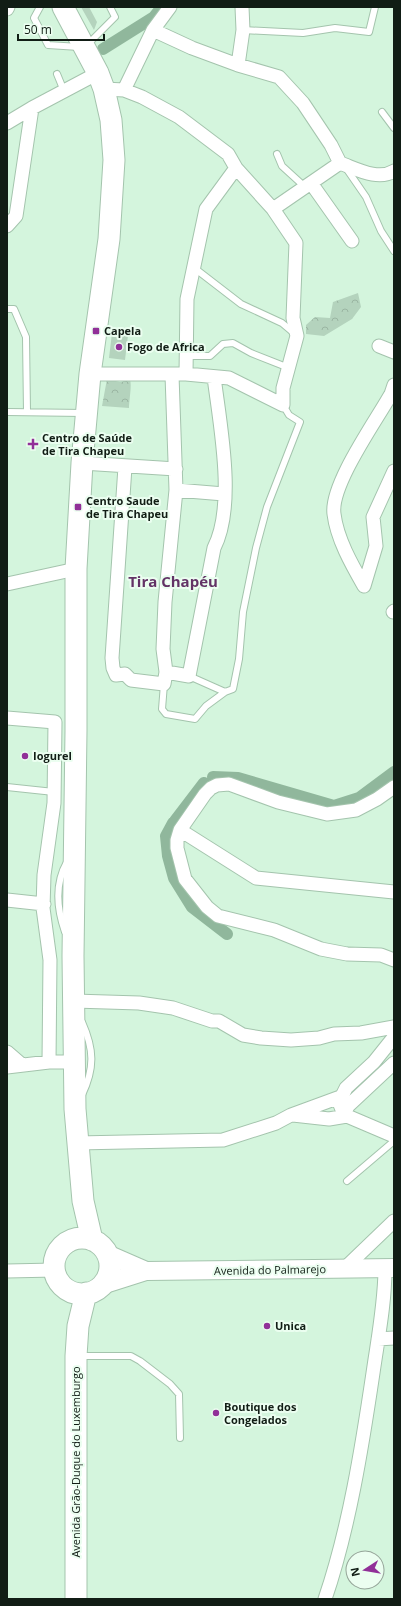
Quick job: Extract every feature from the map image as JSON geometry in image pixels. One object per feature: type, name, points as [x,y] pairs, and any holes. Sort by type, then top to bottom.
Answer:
[{"type":"main road","points":[[63,7],[84,48],[109,84],[114,160],[113,200],[90,374],[82,463],[76,569],[73,956],[75,1109],[83,1201],[92,1240]]},
{"type":"main road","points":[[63,1245],[77,1238],[92,1240],[100,1244],[108,1254],[110,1266],[109,1273],[86,1289],[60,1281],[55,1270],[56,1256],[63,1245],[83,1201]]},
{"type":"main road","name":"Avenida Grão-Duque do Luxemburgo","points":[[75,1597],[76,1356],[78,1326],[86,1289]]},
{"type":"street","points":[[109,84],[170,7]]},
{"type":"street","points":[[238,65],[242,30],[242,7]]},
{"type":"street","points":[[153,30],[192,48],[238,65],[279,77],[303,103],[342,164],[367,173],[387,175],[394,171]]},
{"type":"street","points":[[7,123],[32,108],[64,92],[109,84],[142,97],[179,117],[228,154],[236,168],[273,209],[296,243],[293,318],[297,336],[283,388],[283,405],[229,378],[214,378],[186,374],[90,374]]},
{"type":"street","points":[[7,226],[16,216],[32,108]]},
{"type":"street","points":[[273,209],[342,164]]},
{"type":"street","points":[[186,374],[186,299],[206,209],[236,168]]},
{"type":"street","points":[[308,185],[352,241]]},
{"type":"street","points":[[379,346],[394,352]]},
{"type":"street","points":[[165,678],[162,649],[176,490],[172,375]]},
{"type":"street","points":[[125,467],[112,658],[113,668],[116,674],[125,674],[131,680],[189,676],[214,548],[220,535],[224,494],[225,475],[214,378]]},
{"type":"street","points":[[394,385],[391,394],[342,479],[333,513],[346,556],[364,586],[376,546],[373,517],[394,471]]},
{"type":"street","points":[[82,463],[125,467],[176,469]]},
{"type":"street","points":[[176,490],[224,494]]},
{"type":"street","points":[[7,584],[76,569]]},
{"type":"street","points":[[7,718],[55,722],[54,792],[44,875],[44,904],[50,960],[49,1062]]},
{"type":"street","points":[[394,787],[378,799],[356,810],[327,814],[278,802],[228,784],[217,785],[205,794],[180,830],[177,840],[177,848],[185,879],[204,903],[218,916],[274,930],[313,947],[347,954],[381,955],[394,960]]},
{"type":"street","points":[[180,830],[256,878],[394,892]]},
{"type":"street","points":[[7,900],[44,904]]},
{"type":"street","points":[[74,1004],[138,1003],[173,1008],[212,1021],[219,1021],[243,1035],[261,1038],[291,1040],[305,1039],[334,1034],[362,1033],[394,1027]]},
{"type":"street","points":[[394,1037],[374,1062],[346,1088],[340,1097],[340,1107],[347,1116],[394,1136]]},
{"type":"street","points":[[7,1052],[22,1065]]},
{"type":"street","points":[[7,1067],[49,1062],[74,1062]]},
{"type":"street","points":[[347,1116],[346,1110],[348,1106],[394,1063]]},
{"type":"street","points":[[77,1143],[223,1140],[276,1122],[340,1097]]},
{"type":"street","points":[[291,1115],[330,1118],[347,1116]]},
{"type":"street","points":[[344,1269],[394,1222]]},
{"type":"street","name":"Avenida do Palmarejo","points":[[108,1254],[146,1271]]},
{"type":"street","points":[[325,1599],[345,1526],[365,1428],[385,1291],[390,1268]]},
{"type":"street","name":"Avenida do Palmarejo","points":[[86,1289],[146,1271],[390,1268]]},
{"type":"street","points":[[7,1271],[55,1270]]},
{"type":"street","points":[[378,1338],[394,1338]]},
{"type":"lane","points":[[40,7],[34,18],[48,45],[84,48],[115,17],[110,7]]},
{"type":"lane","points":[[242,30],[303,33],[335,28],[369,32],[375,7]]},
{"type":"lane","points":[[57,74],[64,92]]},
{"type":"lane","points":[[382,112],[394,128]]},
{"type":"lane","points":[[277,154],[282,166],[308,185]]},
{"type":"lane","points":[[342,164],[366,197],[381,231],[394,251]]},
{"type":"lane","points":[[193,267],[241,304],[282,323],[297,336]]},
{"type":"lane","points":[[8,309],[14,309],[26,337],[26,412]]},
{"type":"lane","points":[[186,356],[210,356],[223,344],[233,343],[251,353],[289,368]]},
{"type":"lane","points":[[165,678],[162,709],[166,714],[195,719],[206,706],[225,692],[234,689],[250,572],[267,507],[300,422],[289,414],[283,405]]},
{"type":"lane","points":[[7,412],[87,413]]},
{"type":"lane","points":[[189,676],[225,692]]},
{"type":"lane","points":[[7,786],[54,792]]},
{"type":"lane","points":[[74,1004],[88,1036],[92,1058],[90,1077],[75,1109]]},
{"type":"lane","points":[[347,1181],[394,1141]]},
{"type":"lane","points":[[76,1356],[131,1356],[170,1384],[179,1394],[180,1438]]},
{"type":"green space","points":[[81,7],[89,7],[97,22],[94,30]]},
{"type":"green space","points":[[358,293],[361,307],[352,319],[324,336],[306,334],[306,325],[315,317],[330,318],[333,302]]},
{"type":"green space","name":"Fogo de Africa","points":[[112,333],[128,335],[125,360],[109,358]]},
{"type":"green space","points":[[107,379],[120,382],[130,380],[131,389],[129,408],[102,406]]},
{"type":"waterway","points":[[103,49],[154,17],[162,7]]},
{"type":"waterway","points":[[213,777],[238,778],[334,806],[359,798],[394,772]]},
{"type":"waterway","points":[[175,821],[204,783]]},
{"type":"waterway","points":[[173,823],[166,836],[168,856],[174,878],[192,907],[227,934]]},
{"type":"place","name":"Capela","points":[[96,331]]},
{"type":"place","name":"Fogo de Africa","points":[[119,347]]},
{"type":"place","name":"Centro de Saúde de Tira Chapeu","points":[[33,444]]},
{"type":"place","name":"Centro Saude de Tira Chapeu","points":[[78,507]]},
{"type":"place","name":"Iogurel","points":[[25,756]]},
{"type":"place","name":"Unica","points":[[267,1326]]},
{"type":"place","name":"Boutique dos Congelados","points":[[216,1413]]},
{"type":"district","name":"Tira Chapéu","points":[[173,582]]}]
